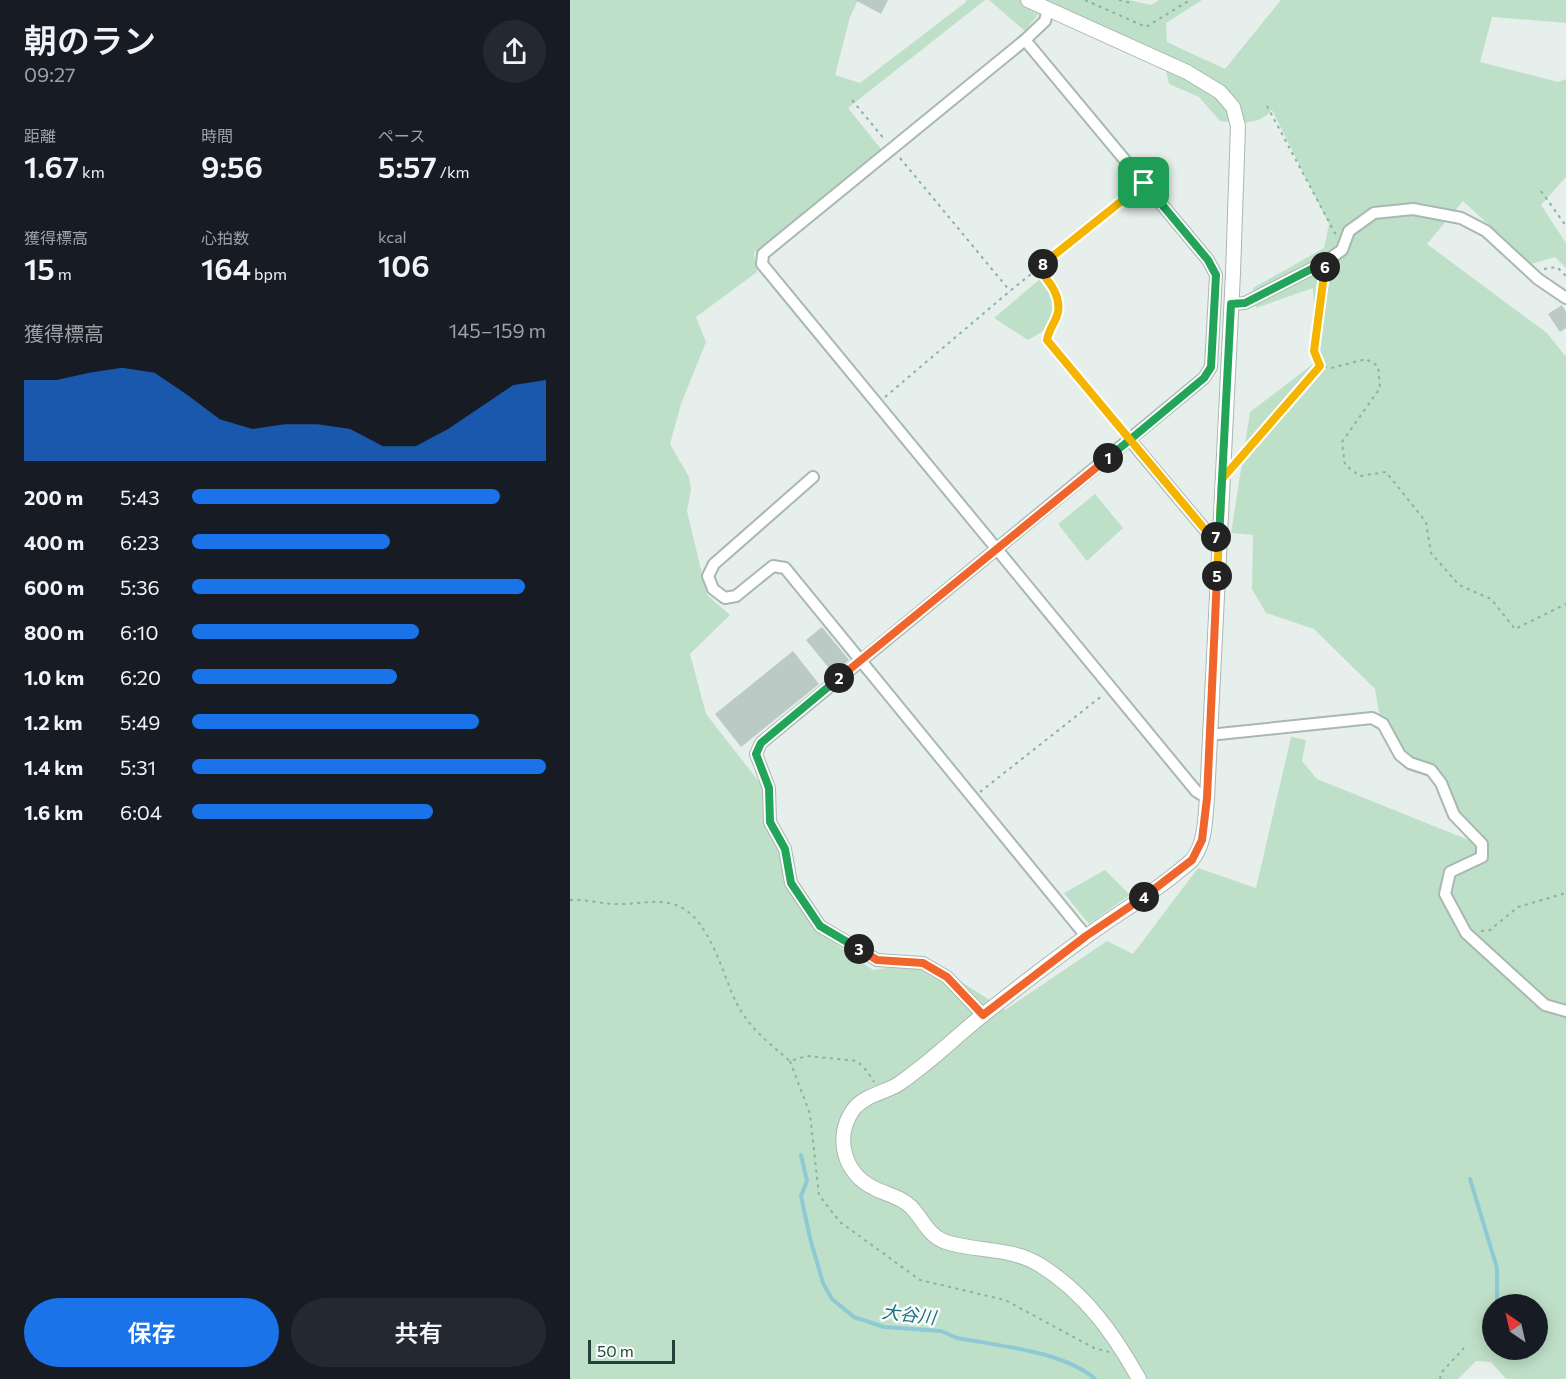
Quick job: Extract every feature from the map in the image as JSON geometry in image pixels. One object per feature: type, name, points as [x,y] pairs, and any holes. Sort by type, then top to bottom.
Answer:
[{"type":"street","points":[[1028,0],[1187,72],[1220,92],[1233,107],[1238,126],[1207,798],[1202,840],[1192,860],[1165,882],[1086,936],[983,1015],[917,1071],[897,1085],[867,1098],[854,1109],[844,1130],[842,1146],[849,1166],[860,1180],[873,1188],[898,1197],[911,1207],[929,1231],[945,1242],[1020,1255],[1038,1263],[1063,1280],[1105,1323],[1139,1379]]},
{"type":"street","points":[[1048,9],[1045,21],[1025,40],[763,254],[762,264],[1111,689],[1196,791],[1207,798]]},
{"type":"street","points":[[983,1015],[947,977],[923,963],[877,960],[820,926],[791,883],[785,849],[770,822],[769,788],[756,754],[761,743],[1130,440],[1204,378],[1211,367],[1216,275],[1208,260],[1025,40]]},
{"type":"street","points":[[1231,304],[1245,303],[1325,262],[1342,250],[1349,231],[1374,213],[1413,209],[1461,218],[1486,231],[1538,279],[1566,298]]},
{"type":"street","points":[[1130,440],[1207,532],[1219,539]]},
{"type":"street","points":[[813,477],[714,564],[708,576],[713,589],[725,598],[736,596],[773,566],[785,568],[1086,936]]},
{"type":"street","points":[[1209,735],[1372,718],[1383,724],[1400,755],[1410,763],[1431,770],[1441,783],[1454,815],[1482,844],[1482,857],[1450,872],[1445,894],[1466,933],[1545,1005],[1566,1011]]},
{"type":"path","points":[[1085,0],[1146,27],[1190,0]]},
{"type":"path","points":[[1119,0],[1131,3]]},
{"type":"path","points":[[852,100],[1010,291]]},
{"type":"path","points":[[1267,106],[1336,235]]},
{"type":"path","points":[[876,405],[1010,291],[1144,183]]},
{"type":"path","points":[[1541,191],[1566,226]]},
{"type":"path","points":[[1320,366],[1314,351],[1325,262]]},
{"type":"path","points":[[1538,279],[1544,268],[1557,267],[1566,276]]},
{"type":"path","points":[[1038,268],[1056,292],[1058,313],[1049,330],[1047,340],[1130,440]]},
{"type":"path","points":[[1320,366],[1331,368],[1366,359],[1378,366],[1380,388],[1342,442],[1346,465],[1360,476],[1386,472],[1426,522],[1431,553],[1459,585],[1491,599],[1515,629],[1566,604]]},
{"type":"path","points":[[1236,464],[1320,366]]},
{"type":"path","points":[[973,798],[1111,689]]},
{"type":"path","points":[[1466,933],[1490,930],[1518,907],[1566,892]]},
{"type":"path","points":[[570,900],[616,904],[654,901],[676,905],[693,917],[714,947],[738,1005],[754,1031],[790,1061],[807,1056],[857,1061],[867,1071],[880,1093]]},
{"type":"path","points":[[1440,1379],[1441,1373],[1464,1348]]},
{"type":"green space","points":[[570,0],[858,0],[850,17],[835,75],[860,83],[966,0],[985,0],[848,108],[881,149],[754,253],[757,272],[696,317],[706,342],[681,404],[670,444],[689,477],[691,490],[687,511],[707,595],[730,615],[690,654],[706,714],[764,788],[765,826],[782,857],[785,886],[817,931],[873,970],[929,961],[1005,1010],[1107,941],[1133,954],[1198,868],[1256,888],[1291,737],[1306,740],[1302,761],[1317,779],[1471,841],[1436,779],[1407,770],[1382,730],[1375,689],[1314,629],[1266,613],[1252,589],[1253,535],[1231,533],[1250,412],[1317,361],[1313,288],[1256,308],[1253,288],[1324,248],[1329,224],[1272,110],[1255,121],[1242,123],[1220,121],[1199,97],[1169,84],[1163,57],[1047,3],[1025,31],[989,0],[1129,0],[1151,5],[1159,0],[1202,0],[1166,23],[1167,42],[1225,69],[1281,0],[1566,0],[1566,23],[1492,17],[1480,62],[1558,82],[1566,79],[1566,177],[1541,205],[1566,243],[1566,268],[1555,257],[1531,264],[1463,201],[1427,244],[1547,333],[1566,357],[1566,1379],[1506,1379],[1491,1362],[1476,1361],[1458,1379],[570,1379]]},
{"type":"green space","points":[[1040,279],[1052,291],[1056,307],[1045,330],[1028,340],[994,318]]},
{"type":"green space","points":[[1095,494],[1123,528],[1087,561],[1058,524]]},
{"type":"green space","points":[[1105,870],[1130,895],[1089,924],[1064,893]]},
{"type":"building","points":[[855,0],[888,0],[881,14]]},
{"type":"building","points":[[1562,305],[1566,312],[1566,328],[1560,332],[1548,314]]},
{"type":"building","points":[[822,627],[849,660],[833,673],[806,640]]},
{"type":"building","points":[[793,651],[819,684],[741,747],[715,714]]},
{"type":"waterway","name":"大谷川","points":[[801,1155],[807,1181],[801,1196],[823,1283],[832,1299],[854,1317],[884,1327],[941,1331],[957,1338],[1030,1351],[1066,1362],[1095,1379]]},
{"type":"waterway","points":[[1470,1179],[1497,1268],[1497,1294]]},
{"type":"route","points":[[1144,183],[1038,268],[1056,292],[1058,313],[1049,330],[1047,340],[1130,440],[1207,532],[1219,539],[1231,304],[1245,303],[1325,262],[1314,351],[1320,366],[1244,456],[1222,479],[1209,735],[1207,798],[1202,840],[1192,860],[1165,882],[1086,936],[983,1015],[947,977],[923,963],[877,960],[820,926],[791,883],[785,849],[770,822],[769,788],[756,754],[761,743],[995,549],[1130,440],[1204,378],[1211,367],[1216,275],[1208,260],[1144,183]]}]
